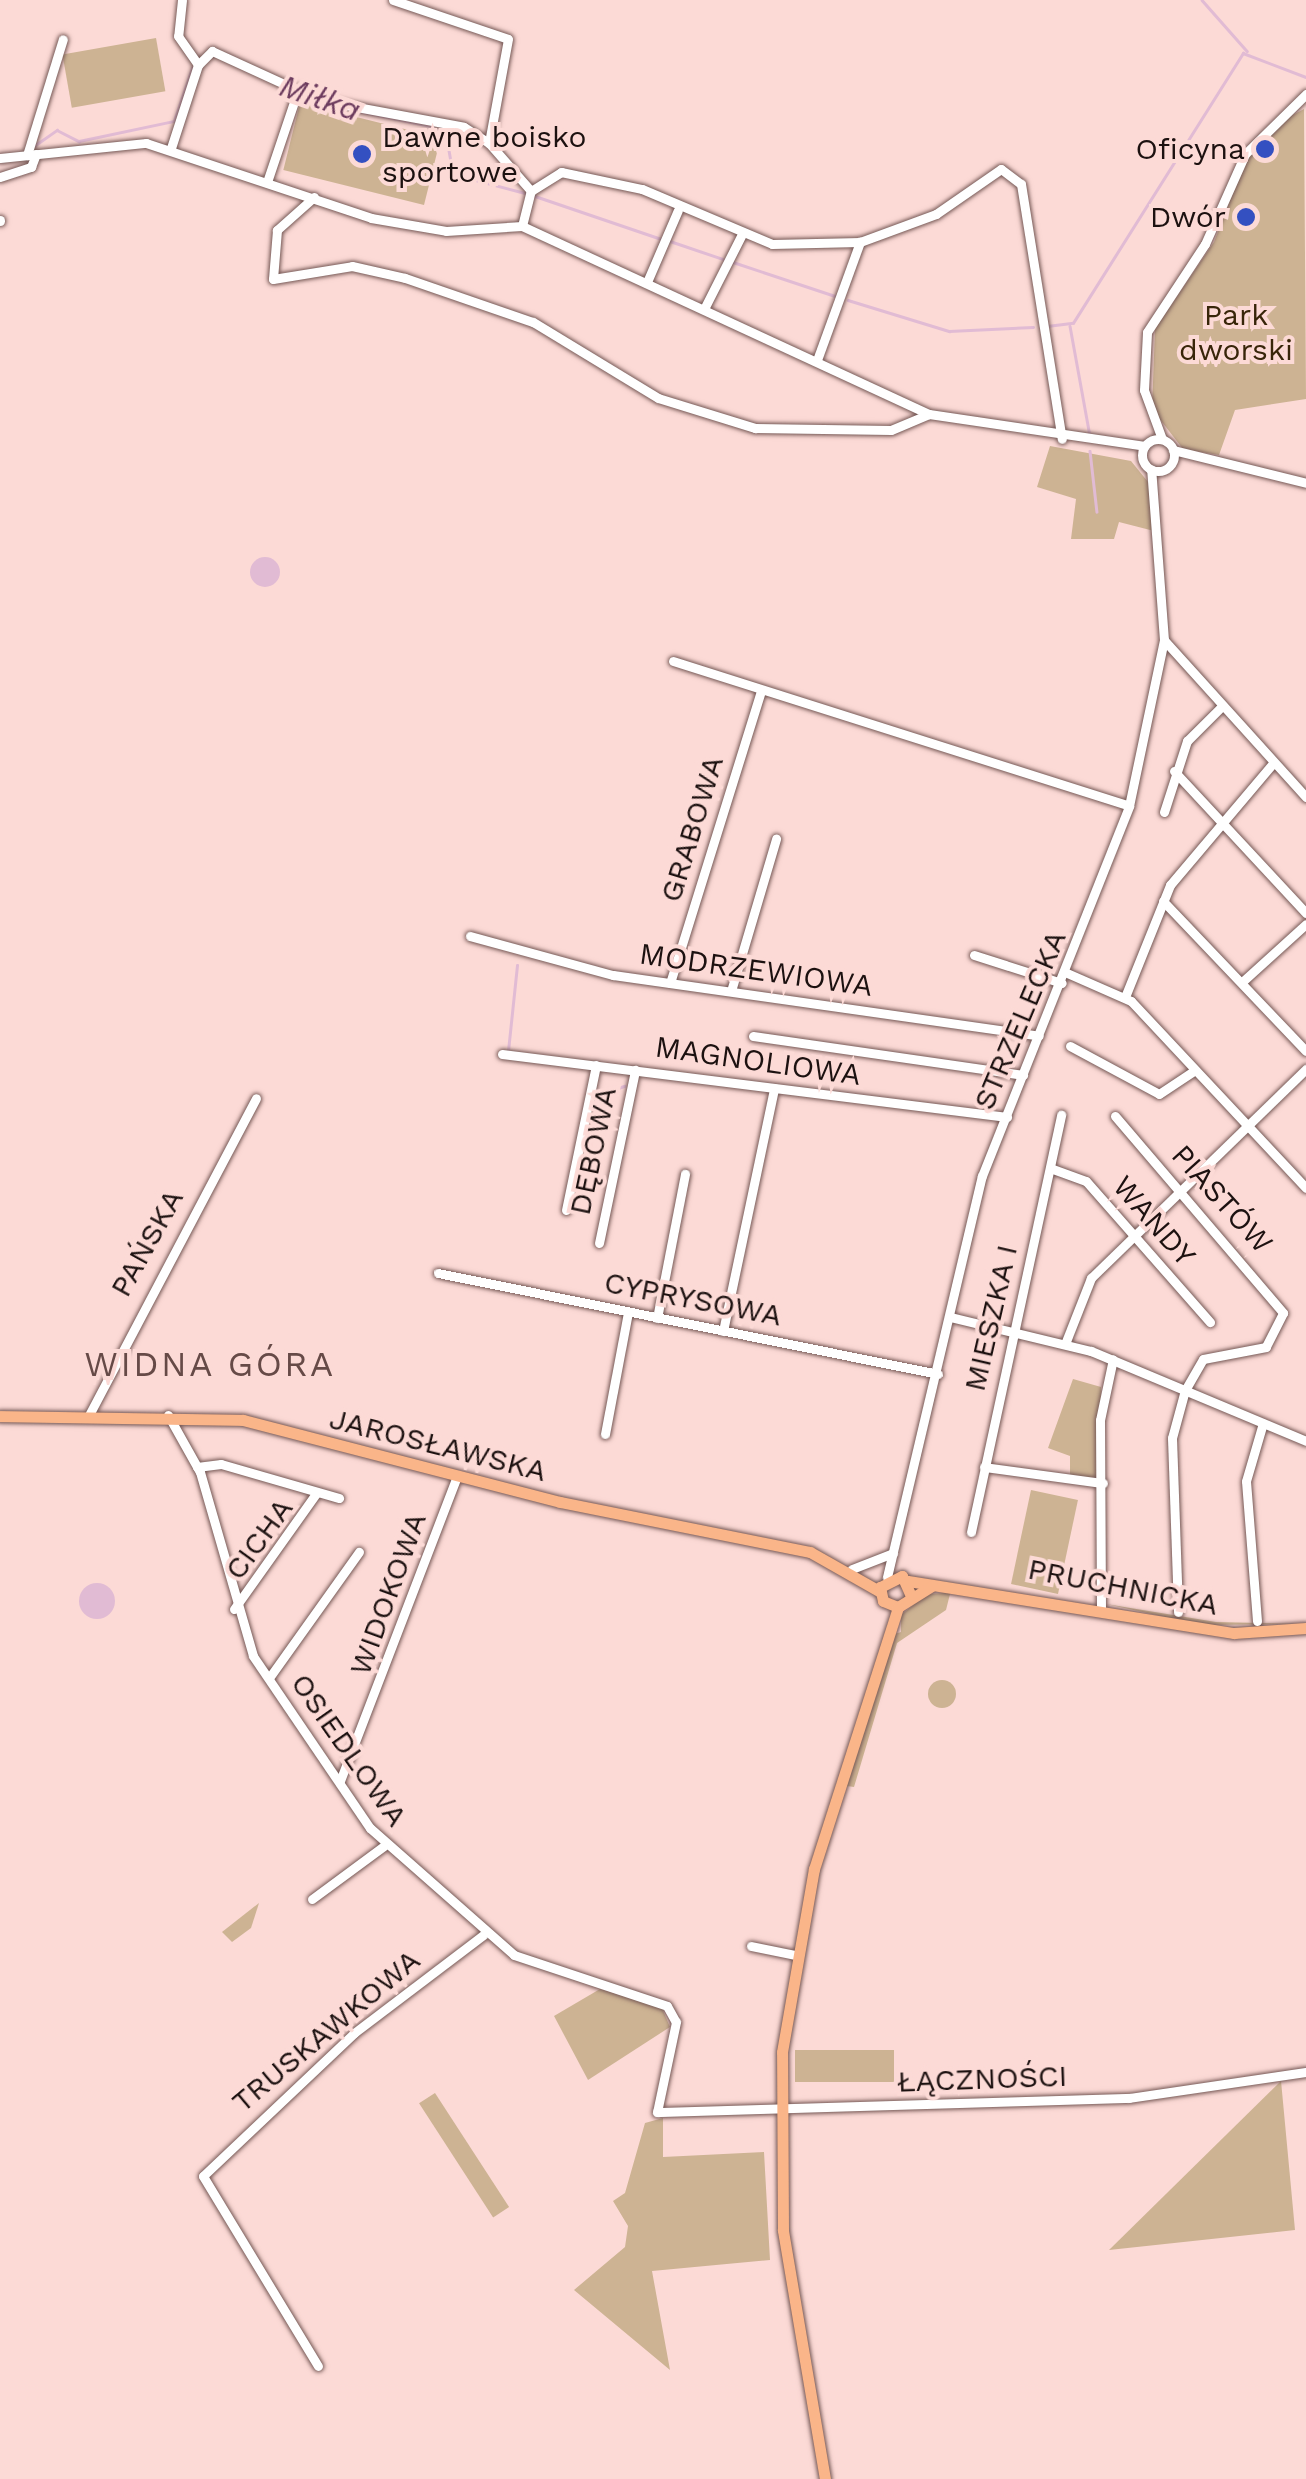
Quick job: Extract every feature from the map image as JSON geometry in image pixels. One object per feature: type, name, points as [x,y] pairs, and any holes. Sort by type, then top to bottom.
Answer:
[{"type":"main road","name":"JAROSŁAWSKA","points":[[0,1416],[168,1415],[243,1420],[457,1476],[855,1570],[884,1587]]},
{"type":"main road","name":"PRUCHNICKA","points":[[884,1587],[905,1578],[932,1586],[987,1586],[1234,1633],[1306,1628]]},
{"type":"main road","points":[[905,1578],[911,1596]]},
{"type":"main road","name":"PRUCHNICKA","points":[[884,1628],[898,1607],[932,1586]]},
{"type":"main road","points":[[884,1587],[898,1607]]},
{"type":"main road","points":[[825,2479],[789,2284],[779,2110],[795,1955],[884,1628],[884,1587]]},
{"type":"street","points":[[182,0],[178,36],[198,64]]},
{"type":"street","points":[[393,0],[508,39],[489,143]]},
{"type":"street","points":[[0,177],[31,168],[63,39]]},
{"type":"street","points":[[170,148],[198,64],[212,51],[297,93],[464,127],[489,143],[531,190]]},
{"type":"street","points":[[267,182],[297,93]]},
{"type":"street","points":[[1142,458],[1148,410],[1142,356],[1154,317],[1205,244],[1249,148],[1306,94]]},
{"type":"street","points":[[0,158],[170,148],[314,198],[418,228],[522,226],[929,414],[1110,445],[1146,445],[1162,439]]},
{"type":"street","points":[[522,226],[531,190],[561,172],[642,189],[678,210],[740,236],[860,242],[936,214],[1001,169],[1014,174],[1062,439]]},
{"type":"street","points":[[314,198],[278,230],[273,279],[352,266],[406,278],[533,322],[658,398],[755,428],[891,430],[929,414]]},
{"type":"street","points":[[646,282],[678,210]]},
{"type":"street","points":[[704,307],[740,236]]},
{"type":"street","points":[[817,360],[860,242]]},
{"type":"street","points":[[1148,410],[1162,439],[1173,450],[1306,483]]},
{"type":"street","points":[[1110,445],[1142,458],[1151,469],[1204,460]]},
{"type":"street","points":[[1168,466],[1173,450]]},
{"type":"street","name":"STRZELECKA","points":[[1160,504],[1168,466]]},
{"type":"street","name":"STRZELECKA","points":[[884,1587],[938,1374],[982,1176],[1067,972],[1128,806],[1164,640],[1160,504],[1151,469]]},
{"type":"street","points":[[1164,640],[1176,659],[1306,798]]},
{"type":"street","points":[[1158,666],[1176,659]]},
{"type":"street","points":[[673,661],[1128,806]]},
{"type":"street","name":"GRABOWA","points":[[670,983],[761,690]]},
{"type":"street","points":[[1164,812],[1186,741],[1220,707]]},
{"type":"street","points":[[1125,997],[1163,901],[1222,822],[1273,763]]},
{"type":"street","points":[[1174,770],[1306,913]]},
{"type":"street","points":[[730,990],[776,839]]},
{"type":"street","points":[[1163,901],[1306,1050]]},
{"type":"street","points":[[1242,982],[1306,924]]},
{"type":"street","name":"MODRZEWIOWA","points":[[470,936],[670,983],[1039,1036]]},
{"type":"street","points":[[974,956],[1062,984]]},
{"type":"street","points":[[1067,972],[1125,997],[1306,1188]]},
{"type":"street","points":[[753,1036],[1023,1075]]},
{"type":"street","points":[[1070,1046],[1159,1094],[1196,1070]]},
{"type":"street","name":"MAGNOLIOWA","points":[[502,1054],[1007,1116]]},
{"type":"street","points":[[566,1210],[596,1065]]},
{"type":"street","points":[[1065,1344],[1078,1298],[1132,1234],[1306,1069]]},
{"type":"street","name":"DĘBOWA","points":[[599,1243],[635,1070]]},
{"type":"street","points":[[723,1330],[774,1088]]},
{"type":"street","name":"PAŃSKA","points":[[88,1415],[256,1098]]},
{"type":"street","name":"MIESZKA I","points":[[971,1532],[1061,1116]]},
{"type":"street","name":"PIASTÓW","points":[[1115,1116],[1283,1314],[1266,1346],[1204,1359],[1185,1390],[1172,1438],[1178,1612]]},
{"type":"street","name":"WANDY","points":[[1050,1168],[1086,1181],[1210,1322]]},
{"type":"street","points":[[656,1318],[685,1174]]},
{"type":"street","name":"CYPRYSOWA","points":[[438,1273],[938,1374]]},
{"type":"street","points":[[606,1434],[628,1312]]},
{"type":"street","points":[[950,1318],[1113,1359],[1306,1440]]},
{"type":"street","points":[[1101,1609],[1100,1406],[1113,1359]]},
{"type":"street","name":"OSIEDLOWA","points":[[168,1415],[197,1467],[234,1609],[269,1678],[384,1846],[483,1935],[536,1965],[661,2002],[676,2022],[657,2112]]},
{"type":"street","points":[[1257,1621],[1246,1481],[1263,1422]]},
{"type":"street","name":"CICHA","points":[[197,1467],[220,1464],[339,1498]]},
{"type":"street","points":[[984,1467],[1102,1483]]},
{"type":"street","name":"WIDOKOWA","points":[[340,1781],[457,1476]]},
{"type":"street","name":"CICHA","points":[[234,1609],[317,1492]]},
{"type":"street","points":[[269,1678],[358,1552]]},
{"type":"street","points":[[855,1570],[895,1552]]},
{"type":"street","name":"STRZELECKA","points":[[895,1552],[905,1578]]},
{"type":"street","points":[[312,1899],[384,1846]]},
{"type":"street","name":"TRUSKAWKOWA","points":[[318,2366],[204,2184],[206,2170],[354,2033],[483,1935]]},
{"type":"street","points":[[751,1946],[795,1955]]},
{"type":"street","name":"ŁĄCZNOŚCI","points":[[657,2112],[1129,2098],[1306,2072]]},
{"type":"green space","points":[[156,38],[165,91],[72,108],[62,54]]},
{"type":"green space","name":"Dawne boisko sportowe","points":[[300,103],[441,138],[424,205],[283,170]]},
{"type":"green space","name":"Park dworski","points":[[1304,109],[1306,399],[1235,410],[1219,455],[1183,449],[1152,409],[1155,329],[1214,242],[1244,164],[1270,127]]},
{"type":"green space","points":[[1050,446],[1131,461],[1148,482],[1154,531],[1119,522],[1114,539],[1071,539],[1076,499],[1037,487]]},
{"type":"green space","points":[[1073,1379],[1101,1387],[1099,1477],[1070,1479],[1070,1456],[1048,1448]]},
{"type":"green space","points":[[1031,1490],[1078,1500],[1058,1594],[1011,1584]]},
{"type":"green space","points":[[980,1591],[950,1594],[946,1610],[897,1643],[854,1787],[847,1786],[885,1637],[901,1632],[901,1615],[927,1594]]},
{"type":"green space","points":[[1106,1604],[1216,1622],[1306,1624],[1202,1625]]},
{"type":"green space","points":[[942,1680],[952,1684],[956,1694],[952,1704],[942,1708],[932,1704],[928,1694],[932,1684]]},
{"type":"green space","points":[[259,1903],[251,1928],[232,1942],[222,1932]]},
{"type":"green space","points":[[600,1989],[661,2006],[670,2027],[588,2080],[554,2016]]},
{"type":"green space","points":[[795,2050],[894,2050],[894,2082],[795,2082]]},
{"type":"green space","points":[[1281,2081],[1295,2230],[1109,2250]]},
{"type":"green space","points":[[435,2093],[509,2207],[493,2217],[419,2103]]},
{"type":"green space","points":[[663,2118],[663,2157],[764,2152],[770,2260],[652,2271],[670,2370],[574,2290],[625,2247],[628,2226],[613,2201],[625,2193],[645,2123]]},
{"type":"shaded area","points":[[265,557],[276,561],[280,572],[276,583],[265,587],[254,583],[250,572],[254,561]]},
{"type":"shaded area","points":[[97,1583],[110,1588],[115,1601],[110,1614],[97,1619],[84,1614],[79,1601],[84,1588]]},
{"type":"waterway","points":[[1202,0],[1247,51]]},
{"type":"waterway","name":"Miłka","points":[[1047,326],[1073,323],[1243,53],[1306,77]]},
{"type":"waterway","name":"Miłka","points":[[34,146],[57,130],[79,141],[174,121],[192,68]]},
{"type":"waterway","name":"Miłka","points":[[310,101],[431,126],[447,139],[453,174],[525,193]]},
{"type":"waterway","name":"Miłka","points":[[535,196],[661,239]]},
{"type":"waterway","name":"Miłka","points":[[670,241],[723,259]]},
{"type":"waterway","name":"Miłka","points":[[733,262],[835,296]]},
{"type":"waterway","name":"Miłka","points":[[848,300],[949,331],[1033,327]]},
{"type":"waterway","points":[[1070,326],[1090,436]]},
{"type":"waterway","points":[[1090,451],[1097,512]]},
{"type":"waterway","points":[[508,1051],[517,965]]},
{"type":"waterway","points":[[595,1096],[624,1086]]},
{"type":"place","name":"Oficyna","points":[[1265,149]]},
{"type":"place","name":"Dawne boisko sportowe","points":[[362,154]]},
{"type":"place","name":"Dwór","points":[[1246,217]]},
{"type":"district","name":"WIDNA GÓRA","points":[[210,1364]]}]
